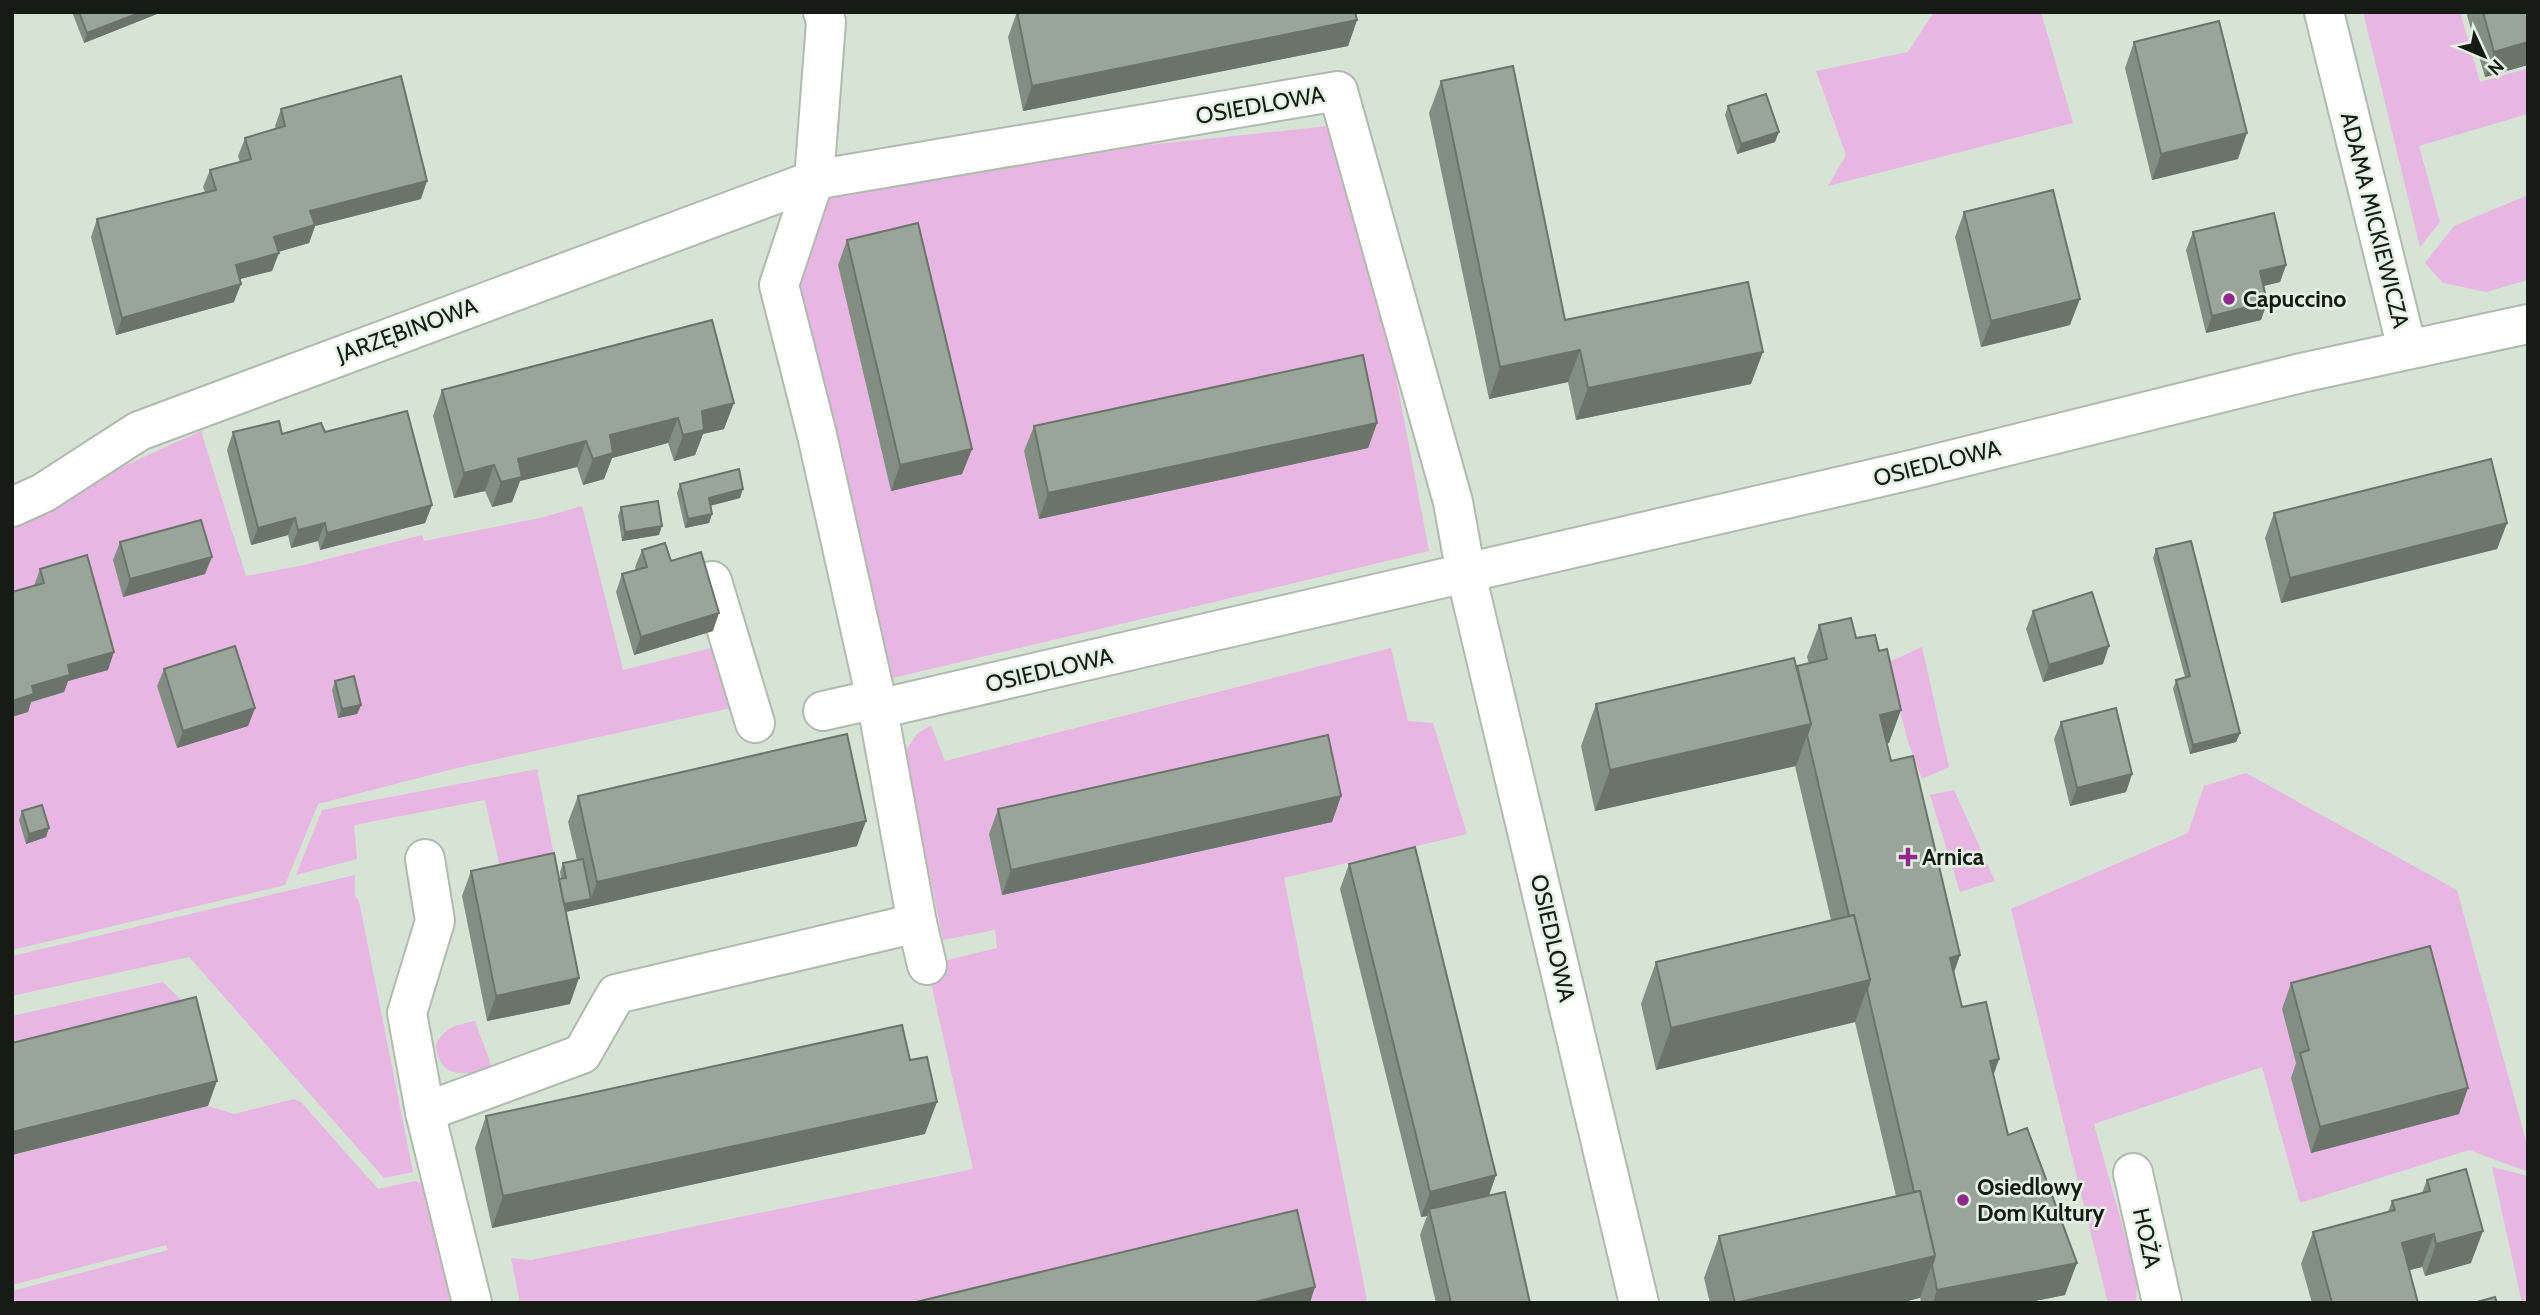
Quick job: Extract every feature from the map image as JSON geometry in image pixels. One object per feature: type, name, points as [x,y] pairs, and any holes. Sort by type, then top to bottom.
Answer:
[{"type":"street","points":[[823,12],[826,22],[814,180],[779,285],[817,435],[877,704],[927,965]]},
{"type":"street","name":"ADAMA MICKIEWICZA","points":[[2324,12],[2407,349],[2528,324]]},
{"type":"street","name":"OSIEDLOWA","points":[[814,180],[1338,92],[1453,502],[1466,575],[1639,1303]]},
{"type":"street","name":"JARZĘBINOWA","points":[[12,507],[43,493],[139,431],[814,180]]},
{"type":"street","name":"OSIEDLOWA","points":[[823,711],[877,704],[1466,575],[1915,469],[2176,402],[2407,349]]},
{"type":"street","points":[[712,581],[755,723]]},
{"type":"street","points":[[425,859],[435,921],[407,1013],[425,1112],[472,1303]]},
{"type":"street","points":[[425,1112],[582,1054],[616,994],[917,923]]},
{"type":"street","name":"HOŻA","points":[[2133,1173],[2162,1303]]},
{"type":"shaded area","points":[[1934,12],[2041,12],[2073,123],[1828,186],[1846,155],[1816,71],[1908,52]]},
{"type":"shaded area","points":[[2363,12],[2460,12],[2480,82],[2528,68],[2528,114],[2419,146],[2440,222],[2420,247]]},
{"type":"shaded area","points":[[1348,124],[1429,551],[880,681],[779,285],[814,180]]},
{"type":"shaded area","points":[[2528,195],[2528,280],[2486,292],[2443,283],[2425,263],[2454,226]]},
{"type":"shaded area","points":[[201,431],[246,576],[304,565],[422,535],[424,541],[540,518],[582,506],[623,670],[711,648],[732,708],[457,768],[318,804],[285,885],[12,950],[12,517]]},
{"type":"shaded area","points":[[1922,647],[1949,767],[1922,779],[1909,745],[1887,663]]},
{"type":"shaded area","points":[[1391,648],[1408,721],[1433,723],[1467,834],[1284,878],[1367,1300],[1365,1303],[520,1303],[511,1258],[531,1260],[973,1169],[927,965],[997,948],[995,930],[943,940],[907,765],[906,750],[917,734],[931,725],[945,761]]},
{"type":"shaded area","points":[[537,769],[554,855],[500,867],[485,800],[354,825],[357,859],[296,875],[322,810]]},
{"type":"shaded area","points":[[2246,773],[2457,890],[2528,1148],[2528,1172],[2469,1150],[2300,1203],[2262,1067],[2094,1124],[2137,1278],[2136,1303],[2108,1303],[2011,909],[2188,833],[2204,786]]},
{"type":"shaded area","points":[[1954,790],[1995,881],[1960,892],[1930,795]]},
{"type":"shaded area","points":[[355,875],[355,896],[359,901],[413,1172],[384,1178],[189,957],[12,996],[12,956]]},
{"type":"shaded area","points":[[163,982],[187,1006],[12,1050],[12,1016]]},
{"type":"shaded area","points":[[475,1021],[493,1070],[464,1073],[448,1070],[438,1057],[436,1045],[439,1039],[452,1028]]},
{"type":"shaded area","points":[[294,1099],[301,1102],[378,1189],[415,1181],[423,1184],[453,1303],[12,1303],[12,1291],[168,1250],[166,1245],[12,1285],[12,1155],[208,1106],[234,1114]]},
{"type":"shaded area","points":[[2492,1167],[2528,1176],[2528,1303],[2522,1303]]},
{"type":"building","points":[[79,12],[142,12],[87,33]]},
{"type":"building","points":[[1017,12],[1355,12],[1357,20],[1032,86]]},
{"type":"building","points":[[2483,12],[2528,12],[2528,42],[2494,52]]},
{"type":"building","points":[[2219,21],[2247,133],[2161,154],[2134,42]]},
{"type":"building","points":[[1513,66],[1565,320],[1748,282],[1763,352],[1588,388],[1580,350],[1500,367],[1441,81]]},
{"type":"building","points":[[401,76],[427,181],[310,211],[315,225],[274,237],[279,253],[236,265],[241,284],[122,318],[97,219],[216,190],[210,170],[251,159],[245,138],[285,126],[281,109]]},
{"type":"building","points":[[1766,94],[1779,132],[1741,144],[1728,106]]},
{"type":"building","points":[[2053,190],[2080,299],[1991,321],[1964,212]]},
{"type":"building","points":[[2274,213],[2286,265],[2260,271],[2267,302],[2212,316],[2193,232]]},
{"type":"building","points":[[918,223],[972,449],[900,465],[847,240]]},
{"type":"building","points":[[712,320],[734,403],[702,411],[704,430],[683,435],[678,418],[610,435],[613,453],[593,459],[586,441],[518,459],[522,477],[501,482],[494,465],[464,473],[442,390]]},
{"type":"building","points":[[1363,355],[1377,423],[1048,493],[1034,426]]},
{"type":"building","points":[[407,411],[432,505],[327,533],[325,523],[298,530],[295,518],[258,528],[233,432],[279,421],[282,434],[321,423],[325,432]]},
{"type":"building","points":[[2491,459],[2507,523],[2290,578],[2274,513]]},
{"type":"building","points":[[739,469],[743,489],[709,498],[712,514],[688,519],[680,484]]},
{"type":"building","points":[[658,501],[662,526],[625,532],[621,507]]},
{"type":"building","points":[[201,520],[212,557],[130,579],[120,542]]},
{"type":"building","points":[[2191,541],[2240,733],[2193,745],[2176,680],[2190,676],[2156,549]]},
{"type":"building","points":[[665,543],[671,561],[701,552],[719,613],[641,637],[622,574],[647,567],[642,550]]},
{"type":"building","points":[[87,555],[114,652],[68,665],[70,675],[32,686],[34,694],[12,701],[12,592],[44,583],[40,569]]},
{"type":"building","points":[[2092,592],[2109,646],[2049,665],[2033,611]]},
{"type":"building","points":[[1851,618],[1856,638],[1875,635],[1879,651],[1887,649],[1901,710],[1880,715],[1891,761],[1913,756],[1960,955],[1950,958],[1962,1007],[1986,1002],[1999,1059],[1990,1061],[2008,1135],[2027,1128],[2077,1263],[1937,1290],[1932,1265],[1935,1256],[1920,1191],[1914,1192],[1867,990],[1870,980],[1854,915],[1849,916],[1807,735],[1811,724],[1797,666],[1827,659],[1819,625]]},
{"type":"building","points":[[235,646],[255,708],[183,731],[164,669]]},
{"type":"building","points":[[1794,658],[1811,724],[1610,770],[1596,704]]},
{"type":"building","points":[[354,676],[361,705],[342,709],[335,681]]},
{"type":"building","points":[[2116,708],[2132,774],[2077,788],[2061,722]]},
{"type":"building","points":[[847,734],[866,821],[597,882],[578,796]]},
{"type":"building","points":[[1328,735],[1341,796],[1011,870],[998,809]]},
{"type":"building","points":[[42,805],[49,828],[29,834],[22,811]]},
{"type":"building","points":[[1415,847],[1496,1175],[1430,1192],[1349,864]]},
{"type":"building","points":[[554,853],[579,978],[496,996],[471,871]]},
{"type":"building","points":[[583,859],[591,899],[564,904],[559,879],[566,878],[563,863]]},
{"type":"building","points":[[1854,915],[1870,980],[1671,1028],[1656,962]]},
{"type":"building","points":[[2430,946],[2468,1088],[2320,1127],[2300,1053],[2309,1050],[2291,983]]},
{"type":"building","points":[[196,997],[217,1081],[12,1132],[12,1043]]},
{"type":"building","points":[[902,1025],[910,1060],[927,1057],[937,1102],[503,1196],[486,1116]]},
{"type":"building","points":[[2466,1169],[2483,1231],[2436,1244],[2434,1234],[2402,1243],[2418,1303],[2332,1303],[2313,1232],[2395,1210],[2392,1201],[2430,1191],[2427,1180]]},
{"type":"building","points":[[1920,1191],[1935,1256],[1735,1303],[1719,1236]]},
{"type":"building","points":[[1505,1192],[1530,1303],[1451,1303],[1429,1209]]},
{"type":"building","points":[[1297,1210],[1315,1287],[1251,1303],[912,1303]]},
{"type":"building","points":[[2495,1297],[2497,1303],[2473,1303]]},
{"type":"place","name":"Capuccino","points":[[2229,299]]},
{"type":"place","name":"Arnica","points":[[1908,857]]},
{"type":"place","name":"Osiedlowy Dom Kultury","points":[[1963,1200]]}]
